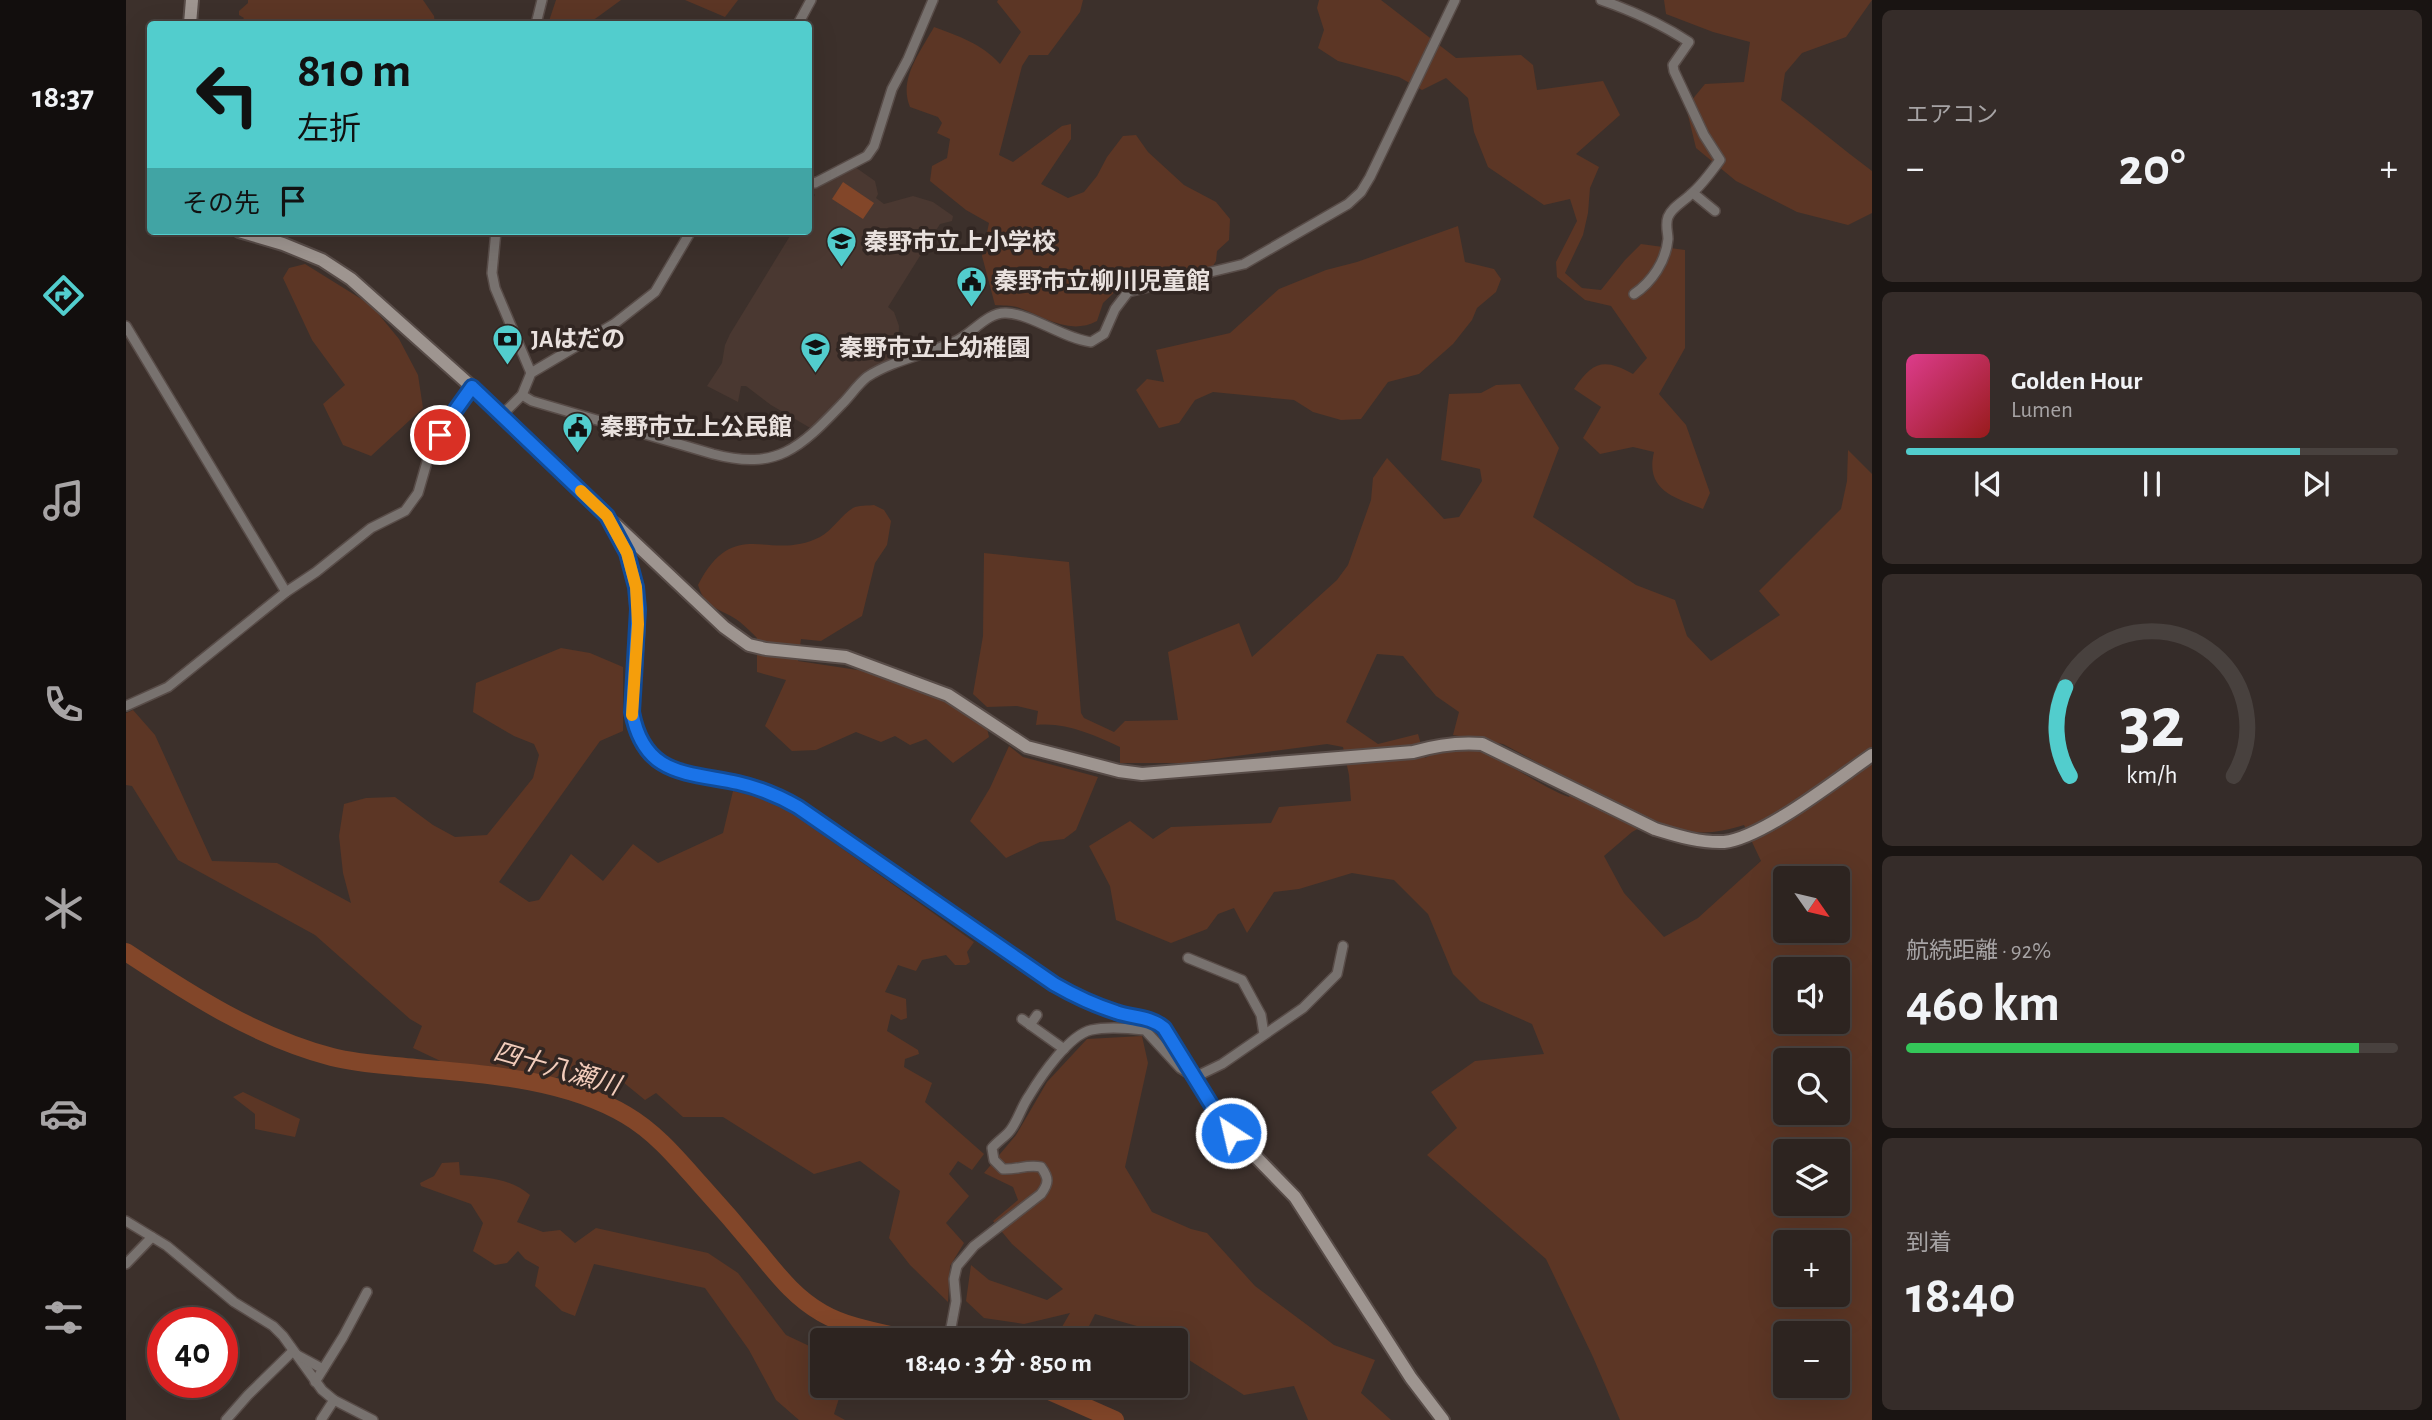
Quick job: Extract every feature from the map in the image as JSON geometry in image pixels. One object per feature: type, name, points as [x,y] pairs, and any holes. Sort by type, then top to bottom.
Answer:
[{"type":"street","points":[[190,21],[192,0]]},
{"type":"street","points":[[537,21],[542,0]]},
{"type":"street","points":[[800,21],[811,0]]},
{"type":"street","points":[[812,183],[867,156],[874,146],[892,89],[908,60],[933,0]]},
{"type":"street","points":[[522,395],[532,401],[731,459],[760,460],[798,447],[815,433],[867,378],[959,340],[992,316],[1006,313],[1038,322],[1075,340],[1091,342],[1104,334],[1115,309],[1128,292],[1244,264],[1348,204],[1361,192],[1455,0]]},
{"type":"street","points":[[1601,0],[1642,14],[1689,42],[1674,65],[1674,71],[1704,135],[1720,160],[1693,193],[1675,207],[1668,217],[1668,239],[1658,269],[1643,288],[1634,293]]},
{"type":"street","points":[[1693,193],[1715,211]]},
{"type":"street","points":[[253,235],[322,260],[351,279],[472,387],[724,627],[749,645],[846,657],[948,695],[1027,747],[1119,771],[1142,774],[1413,752],[1462,742],[1482,744],[1655,829],[1682,838],[1708,842],[1727,842],[1767,827],[1872,755]]},
{"type":"street","points":[[496,235],[492,273],[495,288],[531,373]]},
{"type":"street","points":[[502,415],[522,395],[531,373],[614,324],[656,292],[689,235]]},
{"type":"street","points":[[126,327],[286,592]]},
{"type":"street","points":[[126,706],[168,687],[371,528],[405,511],[418,493],[429,455],[472,387]]},
{"type":"street","points":[[607,516],[627,553],[636,587],[638,624],[632,712],[634,726],[642,742],[658,760],[681,774],[739,783],[778,796],[798,807],[1070,994],[1117,1013],[1158,1023],[1164,1028],[1222,1122],[1295,1197],[1411,1378],[1443,1420]]},
{"type":"street","points":[[1195,1077],[1222,1064],[1303,1008],[1337,974],[1343,946]]},
{"type":"street","points":[[1188,958],[1242,980],[1261,1015],[1264,1034]]},
{"type":"street","points":[[1037,1015],[1026,1022],[1064,1049]]},
{"type":"street","points":[[951,1328],[956,1301],[954,1279],[957,1266],[974,1245],[1041,1194],[1047,1185],[1048,1176],[1041,1167],[1028,1164],[1017,1170],[1003,1170],[994,1160],[992,1148],[999,1139],[1009,1133],[1029,1095],[1064,1049],[1077,1036],[1090,1030],[1145,1030],[1180,1068],[1195,1077]]},
{"type":"street","points":[[126,1221],[195,1268],[234,1302],[273,1326],[315,1382],[334,1401],[373,1420]]},
{"type":"street","points":[[126,1264],[152,1237]]},
{"type":"street","points":[[315,1382],[367,1292]]},
{"type":"street","points":[[295,1353],[323,1369]]},
{"type":"street","points":[[226,1420],[248,1395],[295,1353]]},
{"type":"street","points":[[321,1420],[334,1401]]},
{"type":"shaded area","points":[[248,0],[423,0],[435,21],[242,21],[244,18],[239,15],[239,11]]},
{"type":"shaded area","points":[[556,0],[621,0],[592,21],[549,21]]},
{"type":"shaded area","points":[[685,0],[738,0],[725,17]]},
{"type":"shaded area","points":[[998,0],[1083,0],[1080,12],[1048,55],[1029,55],[1022,66],[999,155],[1013,162],[1062,126],[1071,124],[1071,139],[1041,184],[1068,198],[1084,192],[1123,136],[1136,135],[1148,152],[1184,185],[1216,202],[1230,219],[1229,240],[1217,251],[1216,261],[1202,284],[1174,287],[1122,285],[1103,303],[1097,321],[1087,325],[1066,326],[1017,307],[995,305],[982,256],[989,223],[966,210],[930,181],[932,166],[947,158],[950,139],[937,133],[942,123],[938,117],[910,107],[907,86],[918,55],[934,27],[978,46],[1000,64],[1021,32]]},
{"type":"shaded area","points":[[1319,0],[1381,0],[1456,58],[1521,55],[1533,65],[1537,90],[1603,81],[1620,115],[1576,154],[1599,167],[1590,188],[1583,235],[1565,273],[1582,288],[1601,290],[1641,244],[1685,250],[1685,348],[1659,394],[1686,425],[1710,493],[1703,509],[1672,496],[1658,484],[1652,465],[1654,452],[1633,447],[1600,454],[1583,438],[1601,407],[1574,389],[1581,380],[1593,368],[1607,364],[1633,374],[1647,358],[1611,306],[1585,300],[1557,277],[1556,262],[1577,221],[1570,199],[1544,205],[1488,167],[1474,132],[1468,98],[1446,78],[1422,90],[1399,77],[1338,61],[1318,48],[1324,30],[1317,8]]},
{"type":"shaded area","points":[[1664,0],[1872,0],[1846,37],[1802,53],[1785,73],[1781,100],[1872,171],[1872,213],[1848,225],[1797,212],[1736,181],[1696,148],[1686,107],[1705,84],[1744,82],[1750,42],[1713,32],[1666,14]]},
{"type":"shaded area","name":"秦野市立上小学校","points":[[855,167],[875,181],[878,194],[876,198],[884,204],[913,196],[933,202],[953,216],[952,221],[940,224],[888,307],[894,312],[899,326],[898,360],[871,370],[856,381],[812,429],[771,405],[746,386],[741,386],[738,402],[707,386],[722,363],[730,334],[791,235],[812,235],[812,200],[815,195],[812,184]]},
{"type":"shaded area","points":[[843,182],[874,203],[863,219],[832,199]]},
{"type":"shaded area","points":[[1458,226],[1465,262],[1494,269],[1501,279],[1496,292],[1477,308],[1472,320],[1453,344],[1419,374],[1388,382],[1361,419],[1341,420],[1313,412],[1294,400],[1213,392],[1195,400],[1179,423],[1159,428],[1136,390],[1147,379],[1164,382],[1156,350],[1230,333],[1279,289],[1326,270],[1357,262]]},
{"type":"shaded area","points":[[305,264],[371,305],[399,339],[418,375],[423,408],[371,456],[343,445],[323,404],[345,385],[312,340],[283,278],[289,268]]},
{"type":"shaded area","points":[[1520,384],[1559,448],[1533,517],[1636,585],[1675,600],[1687,636],[1711,661],[1780,615],[1759,591],[1841,509],[1847,481],[1848,450],[1872,474],[1872,1420],[1620,1420],[1546,1259],[1427,1155],[1457,1128],[1431,1092],[1475,1061],[1544,1054],[1532,1024],[1480,1001],[1453,974],[1428,914],[1394,880],[1352,873],[1299,889],[1274,892],[1247,933],[1234,908],[1218,914],[1207,929],[1171,943],[1116,920],[1110,886],[1089,846],[1130,821],[1153,839],[1171,827],[1271,823],[1279,807],[1351,801],[1343,747],[1327,744],[1184,763],[1120,763],[1120,747],[1069,727],[1036,725],[1038,711],[1017,706],[987,707],[973,694],[983,636],[984,553],[1069,562],[1081,713],[1084,718],[1114,732],[1125,721],[1178,720],[1168,652],[1239,623],[1252,657],[1337,580],[1348,565],[1371,500],[1373,478],[1387,458],[1444,519],[1459,517],[1482,481],[1480,469],[1441,460],[1449,394],[1481,393],[1496,385]],"holes":[[[1377,654],[1403,656],[1436,696],[1459,712],[1453,735],[1503,744],[1576,783],[1569,797],[1477,751],[1450,747],[1425,758],[1418,734],[1378,744],[1346,722]],[[1654,820],[1678,829],[1699,832],[1720,831],[1744,825],[1761,861],[1698,918],[1664,937],[1624,893],[1604,856],[1632,832]]]},
{"type":"shaded area","points":[[874,505],[884,510],[891,521],[887,545],[875,563],[862,616],[821,641],[801,639],[798,661],[871,672],[939,698],[987,728],[989,737],[953,763],[926,739],[910,745],[895,736],[881,742],[856,732],[816,750],[792,751],[765,726],[786,680],[757,672],[757,638],[740,622],[705,600],[698,585],[712,564],[726,551],[739,545],[802,544],[825,534],[853,508]]},
{"type":"shaded area","points":[[561,648],[590,653],[623,667],[623,731],[600,741],[499,882],[529,902],[539,900],[571,854],[603,881],[633,844],[658,863],[723,833],[733,791],[763,798],[788,810],[974,942],[967,952],[970,962],[966,965],[955,965],[946,955],[922,960],[916,971],[898,965],[885,992],[906,999],[907,1018],[901,1020],[891,1014],[887,1031],[918,1050],[919,1054],[905,1059],[904,1067],[932,1083],[925,1102],[984,1154],[972,1170],[958,1161],[949,1174],[969,1196],[946,1223],[964,1243],[950,1266],[948,1302],[910,1265],[889,1238],[900,1191],[860,1161],[814,1174],[723,1117],[683,1117],[656,1093],[645,1100],[618,1078],[603,1091],[567,1068],[557,1077],[542,1081],[514,1071],[451,1066],[413,1048],[422,1026],[410,1019],[315,935],[178,860],[132,786],[126,785],[126,713],[133,710],[155,735],[212,861],[277,863],[351,903],[343,873],[339,836],[344,804],[366,798],[395,797],[433,825],[455,837],[487,835],[533,778],[539,755],[534,744],[514,736],[473,712],[476,683]]},
{"type":"shaded area","points":[[1009,746],[1023,757],[1098,777],[1076,830],[1064,839],[1040,842],[1006,858],[970,821],[990,788]]},
{"type":"shaded area","points":[[1142,1036],[1148,1063],[1125,1167],[1152,1212],[1207,1233],[1255,1286],[1334,1345],[1375,1360],[1361,1393],[1391,1420],[1308,1420],[1294,1386],[1244,1395],[1188,1359],[1188,1328],[1144,1328],[1095,1314],[1088,1328],[1061,1328],[1070,1313],[1024,1324],[984,1318],[966,1301],[971,1265],[989,1280],[1047,1300],[1063,1289],[1012,1244],[993,1221],[1018,1200],[1013,1187],[984,1173],[1016,1135],[1047,1082],[1087,1039]]},
{"type":"shaded area","points":[[243,1092],[300,1119],[295,1137],[255,1129],[255,1114],[233,1097]]},
{"type":"shaded area","points":[[459,1162],[460,1175],[506,1182],[522,1189],[530,1195],[517,1222],[543,1232],[560,1230],[575,1243],[596,1228],[708,1253],[738,1273],[786,1335],[810,1346],[810,1398],[839,1398],[834,1414],[845,1420],[799,1420],[776,1400],[749,1350],[705,1288],[594,1264],[575,1316],[562,1311],[535,1286],[539,1267],[525,1259],[518,1251],[507,1263],[495,1265],[473,1251],[483,1223],[471,1204],[421,1186],[420,1183],[434,1176],[442,1163]]},
{"type":"waterway","name":"四十八瀬川","points":[[126,952],[225,1013],[304,1049],[363,1063],[524,1080],[577,1093],[626,1115],[665,1146],[794,1292],[822,1313],[859,1328]]},
{"type":"waterway","name":"四十八瀬川","points":[[1065,1398],[1115,1420]]},
{"type":"slow traffic","points":[[581,491],[607,516],[627,553],[636,587],[638,624],[632,715]]},
{"type":"place","name":"秦野市立上小学校","points":[[841,269]]},
{"type":"place","name":"秦野市立柳川児童館","points":[[971,308]]},
{"type":"place","name":"JAはだの","points":[[508,366]]},
{"type":"place","name":"秦野市立上幼稚園","points":[[816,375]]},
{"type":"place","name":"秦野市立上公民館","points":[[577,454]]},
{"type":"route","points":[[440,435],[472,387],[607,516],[627,553],[636,587],[638,624],[632,712],[634,726],[649,752],[658,760],[681,774],[739,783],[778,796],[798,807],[1070,994],[1117,1013],[1158,1023],[1164,1028],[1231,1133]]}]
